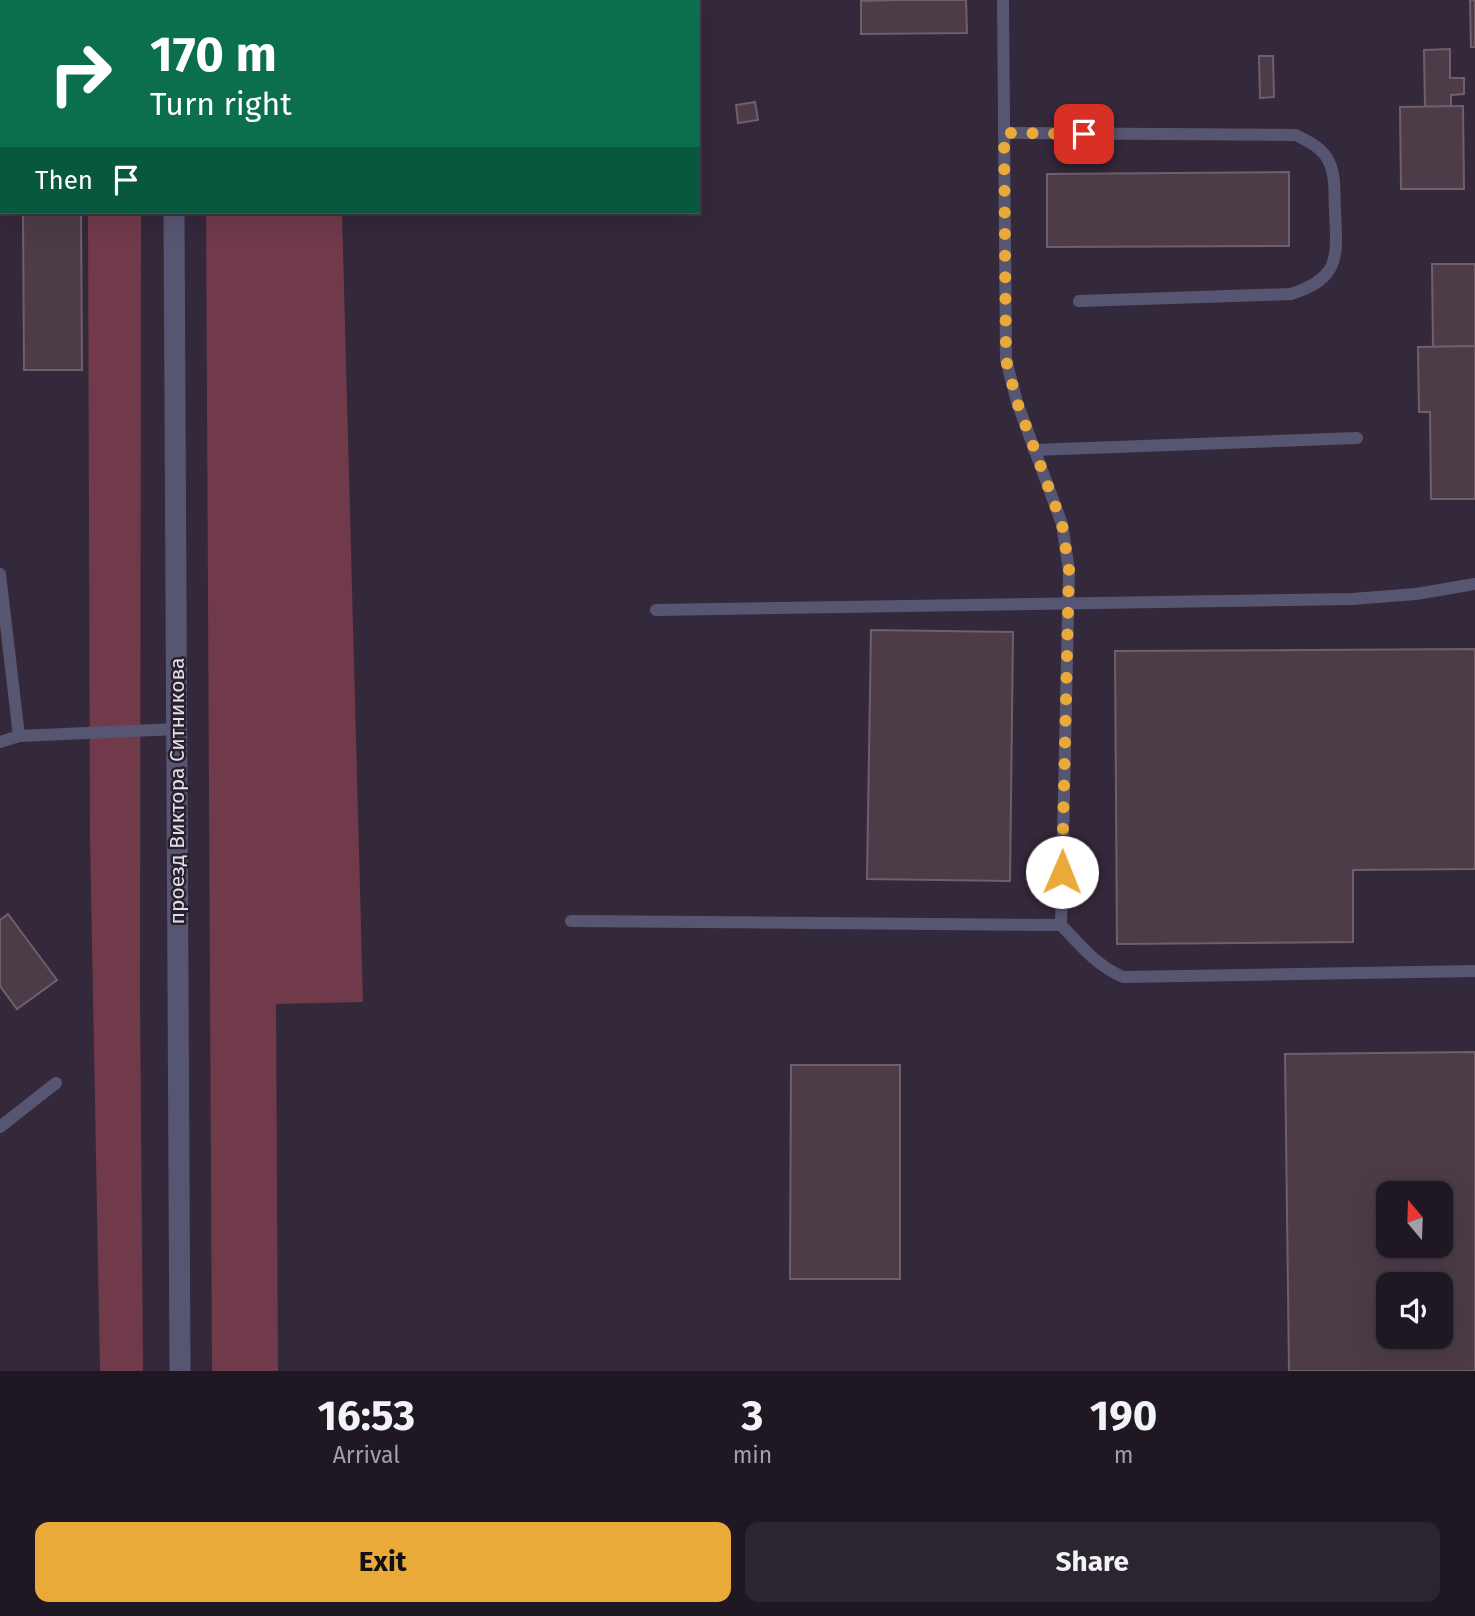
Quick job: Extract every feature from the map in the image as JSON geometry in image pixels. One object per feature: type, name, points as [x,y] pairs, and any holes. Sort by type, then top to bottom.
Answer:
[{"type":"street","name":"проезд Виктора Ситникова","points":[[174,214],[180,1371]]},
{"type":"lane","points":[[1003,0],[1006,360],[1017,402],[1062,524],[1069,570],[1061,925],[1096,962],[1106,970],[1123,977],[1475,971]]},
{"type":"lane","points":[[1004,133],[1296,135],[1317,147],[1329,162],[1334,182],[1337,254],[1329,272],[1314,287],[1291,294],[1079,301]]},
{"type":"lane","points":[[1034,450],[1357,438]]},
{"type":"lane","points":[[0,574],[19,736]]},
{"type":"lane","points":[[656,610],[1352,599],[1416,594],[1475,584]]},
{"type":"lane","points":[[0,742],[19,736],[177,729]]},
{"type":"lane","points":[[571,921],[1061,925]]},
{"type":"lane","points":[[0,1127],[56,1083]]},
{"type":"shaded area","points":[[700,0],[1475,0],[1475,1371],[0,1371],[0,214],[700,214]]},
{"type":"shaded area","points":[[88,214],[141,214],[140,997],[143,1371],[100,1371],[90,836]]},
{"type":"shaded area","points":[[206,214],[342,214],[363,1002],[276,1004],[278,1371],[212,1371]]},
{"type":"building","points":[[966,0],[967,33],[861,34],[861,1]]},
{"type":"building","points":[[1470,0],[1475,0],[1475,47],[1471,47]]},
{"type":"building","points":[[1450,49],[1450,78],[1464,78],[1464,94],[1451,95],[1451,106],[1425,107],[1424,50]]},
{"type":"building","points":[[1259,56],[1273,56],[1274,97],[1260,98]]},
{"type":"building","points":[[755,102],[758,120],[738,123],[736,105]]},
{"type":"building","points":[[1463,106],[1464,189],[1401,189],[1400,107]]},
{"type":"building","points":[[1289,172],[1289,246],[1047,247],[1047,174]]},
{"type":"building","points":[[23,214],[81,214],[82,370],[24,370]]},
{"type":"building","points":[[1432,264],[1475,264],[1475,346],[1433,347]]},
{"type":"building","points":[[1475,346],[1475,499],[1431,499],[1430,412],[1419,412],[1418,347]]},
{"type":"building","points":[[871,630],[1013,632],[1010,881],[867,879]]},
{"type":"building","points":[[1475,649],[1475,869],[1353,870],[1353,942],[1117,944],[1115,651]]},
{"type":"building","points":[[8,914],[57,980],[17,1009],[0,986],[0,920]]},
{"type":"building","points":[[1475,1052],[1475,1371],[1289,1371],[1285,1054]]},
{"type":"building","points":[[791,1065],[900,1065],[900,1279],[790,1279]]},
{"type":"route","points":[[1062,872],[1069,570],[1062,524],[1017,402],[1006,360],[1004,133],[1084,134]]}]
